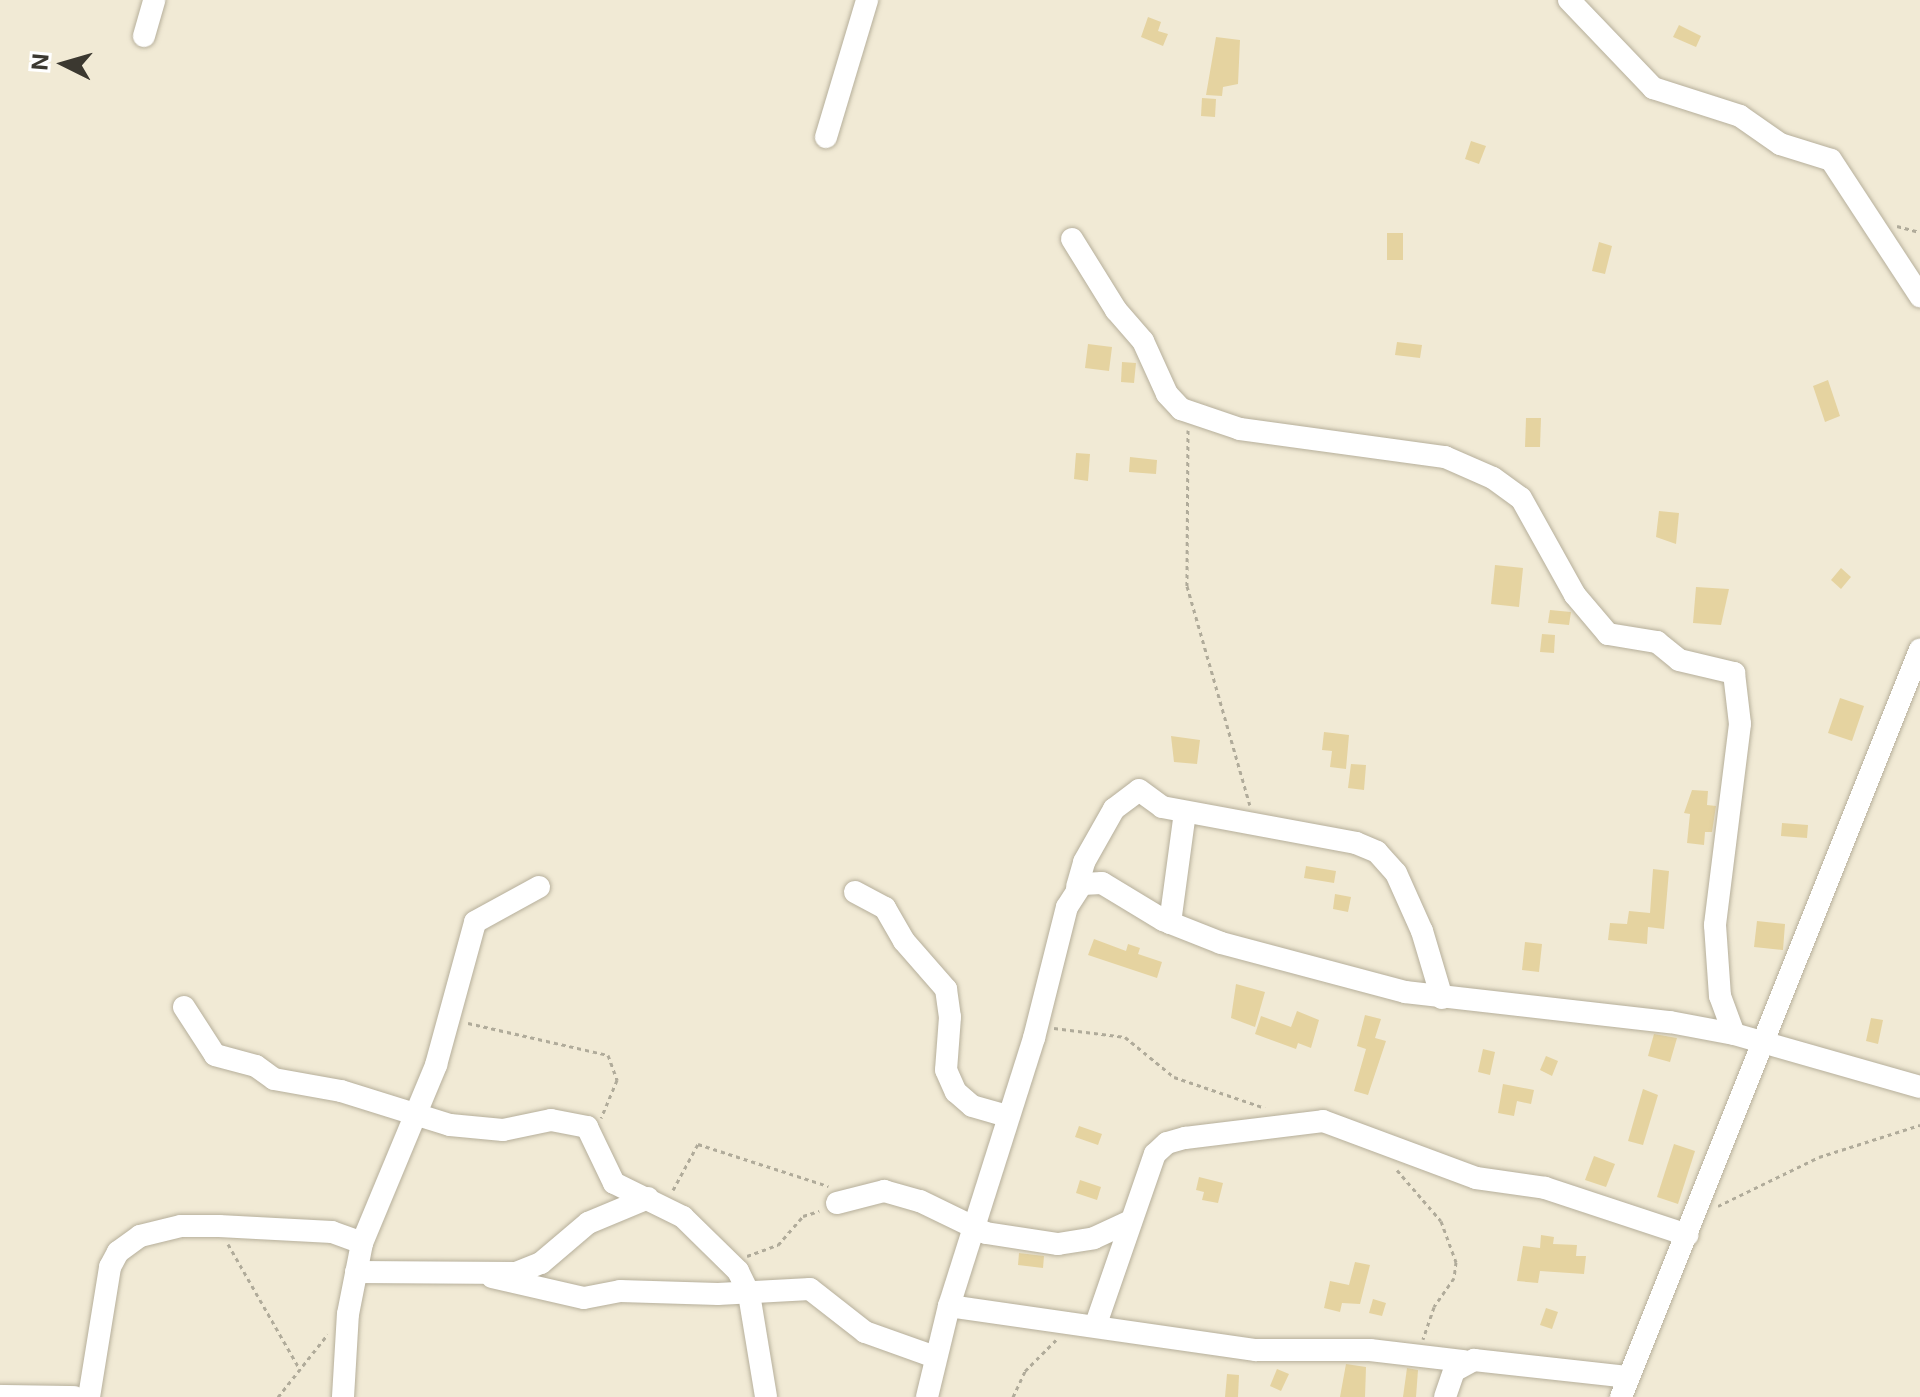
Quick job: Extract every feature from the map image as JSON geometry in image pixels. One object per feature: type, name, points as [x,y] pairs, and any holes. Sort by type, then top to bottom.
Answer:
[{"type":"street","points":[[144,36],[154,0]]},
{"type":"street","points":[[826,137],[867,0]]},
{"type":"street","points":[[1569,0],[1653,88],[1740,116],[1780,144],[1831,160],[1920,296]]},
{"type":"street","points":[[1072,239],[1116,310],[1143,341],[1167,394],[1189,413],[1272,434],[1445,457],[1493,478],[1521,498],[1575,595],[1608,634],[1657,642],[1679,660],[1734,673],[1740,724],[1715,925],[1720,996],[1734,1034]]},
{"type":"street","points":[[949,1306],[1089,1323],[1256,1350],[1418,1354],[1624,1387],[1762,1042],[1910,703],[1920,650]]},
{"type":"street","points":[[927,1397],[949,1306],[1036,1028],[1067,907],[1084,862],[1114,809],[1134,792],[1145,792],[1160,807],[1330,835],[1384,858],[1413,907],[1442,998]]},
{"type":"street","points":[[1170,923],[1185,812]]},
{"type":"street","points":[[1077,887],[1102,883],[1170,923],[1221,943],[1442,998],[1629,1015],[1734,1034],[1920,1087]]},
{"type":"street","points":[[343,1397],[348,1314],[362,1243],[450,1019],[478,918],[539,887]]},
{"type":"street","points":[[855,892],[885,908],[904,941],[946,989],[950,1017],[946,1070],[956,1092],[976,1108],[1007,1116]]},
{"type":"street","points":[[184,1007],[217,1056],[256,1066],[274,1079],[341,1091],[414,1115],[503,1130],[560,1121],[584,1126],[591,1134],[610,1179],[683,1217],[728,1260],[749,1294],[766,1397]]},
{"type":"street","points":[[1089,1323],[1155,1154],[1167,1143],[1323,1121],[1476,1178],[1545,1188],[1690,1227]]},
{"type":"street","points":[[837,1203],[884,1191],[920,1201],[973,1229],[1066,1244],[1094,1238],[1131,1221]]},
{"type":"street","points":[[492,1277],[538,1264],[588,1223],[653,1200]]},
{"type":"street","points":[[89,1397],[103,1290],[118,1252],[154,1231],[219,1226],[332,1232],[362,1243]]},
{"type":"street","points":[[356,1272],[492,1277],[577,1298],[620,1291],[749,1294],[815,1291],[873,1336],[935,1357]]},
{"type":"street","points":[[1445,1397],[1450,1379],[1464,1361]]},
{"type":"street","points":[[0,1396],[74,1397]]},
{"type":"path","points":[[1189,413],[1187,586],[1257,823]]},
{"type":"path","points":[[450,1019],[583,1046],[611,1057],[615,1087],[591,1134]]},
{"type":"path","points":[[1036,1028],[1092,1029],[1125,1037],[1174,1077],[1268,1109]]},
{"type":"path","points":[[1690,1227],[1804,1163],[1920,1125]]},
{"type":"path","points":[[653,1200],[677,1186],[689,1154],[700,1144],[817,1180],[833,1190],[837,1203],[803,1216],[771,1248],[728,1260]]},
{"type":"path","points":[[1391,1163],[1441,1221],[1456,1262],[1454,1278],[1430,1315],[1418,1354]]},
{"type":"path","points":[[219,1226],[298,1366]]},
{"type":"path","points":[[278,1397],[298,1366],[348,1314]]},
{"type":"path","points":[[1013,1397],[1025,1371],[1089,1323]]},
{"type":"building","points":[[1148,17],[1161,22],[1158,31],[1168,34],[1163,46],[1141,37]]},
{"type":"building","points":[[1679,25],[1701,36],[1696,47],[1673,37]]},
{"type":"building","points":[[1216,37],[1240,40],[1238,84],[1223,87],[1222,96],[1206,95]]},
{"type":"building","points":[[1202,98],[1216,99],[1215,117],[1201,116]]},
{"type":"building","points":[[1471,141],[1486,146],[1479,164],[1465,159]]},
{"type":"building","points":[[1387,233],[1403,233],[1403,260],[1387,260]]},
{"type":"building","points":[[1599,242],[1612,246],[1605,274],[1592,271]]},
{"type":"building","points":[[1397,342],[1422,345],[1420,358],[1395,355]]},
{"type":"building","points":[[1088,344],[1112,347],[1109,371],[1085,368]]},
{"type":"building","points":[[1122,362],[1136,363],[1134,383],[1121,382]]},
{"type":"building","points":[[1828,380],[1840,416],[1825,422],[1813,386]]},
{"type":"building","points":[[1526,418],[1541,418],[1540,447],[1525,447]]},
{"type":"building","points":[[1076,453],[1090,454],[1088,481],[1074,479]]},
{"type":"building","points":[[1130,457],[1157,460],[1156,474],[1129,472]]},
{"type":"building","points":[[1659,511],[1679,513],[1676,544],[1656,537]]},
{"type":"building","points":[[1495,565],[1523,568],[1519,607],[1491,604]]},
{"type":"building","points":[[1841,568],[1851,577],[1841,589],[1831,580]]},
{"type":"building","points":[[1696,587],[1729,589],[1721,625],[1693,623]]},
{"type":"building","points":[[1550,610],[1571,612],[1569,625],[1548,623]]},
{"type":"building","points":[[1542,634],[1555,635],[1554,653],[1540,652]]},
{"type":"building","points":[[1840,698],[1864,706],[1852,741],[1828,733]]},
{"type":"building","points":[[1324,732],[1349,735],[1346,769],[1330,767],[1332,751],[1322,750]]},
{"type":"building","points":[[1171,736],[1200,740],[1197,764],[1174,762]]},
{"type":"building","points":[[1351,764],[1366,765],[1364,790],[1348,788]]},
{"type":"building","points":[[1692,790],[1708,791],[1707,805],[1716,806],[1712,832],[1705,832],[1704,845],[1687,843],[1690,814],[1684,813]]},
{"type":"building","points":[[1782,823],[1808,825],[1807,838],[1781,836]]},
{"type":"building","points":[[1306,866],[1336,871],[1334,883],[1304,878]]},
{"type":"building","points":[[1653,869],[1669,871],[1664,929],[1648,927],[1647,944],[1608,940],[1610,923],[1627,924],[1629,911],[1650,913]]},
{"type":"building","points":[[1335,894],[1351,897],[1348,912],[1333,909]]},
{"type":"building","points":[[1757,921],[1785,924],[1783,950],[1754,947]]},
{"type":"building","points":[[1094,939],[1126,951],[1128,944],[1140,948],[1138,954],[1162,962],[1157,978],[1088,955]]},
{"type":"building","points":[[1525,942],[1542,944],[1539,972],[1522,970]]},
{"type":"building","points":[[1236,984],[1265,992],[1255,1027],[1231,1018]]},
{"type":"building","points":[[1297,1011],[1319,1020],[1311,1048],[1298,1043],[1296,1049],[1255,1034],[1261,1016],[1291,1027]]},
{"type":"building","points":[[1365,1015],[1381,1019],[1375,1038],[1386,1041],[1368,1095],[1354,1091],[1366,1049],[1357,1046]]},
{"type":"building","points":[[1871,1018],[1883,1020],[1878,1044],[1866,1041]]},
{"type":"building","points":[[1654,1034],[1677,1038],[1670,1062],[1648,1056]]},
{"type":"building","points":[[1483,1049],[1495,1052],[1490,1075],[1478,1072]]},
{"type":"building","points":[[1546,1056],[1558,1061],[1552,1076],[1540,1070]]},
{"type":"building","points":[[1503,1084],[1534,1090],[1531,1104],[1517,1101],[1514,1116],[1498,1113]]},
{"type":"building","points":[[1643,1089],[1658,1095],[1643,1145],[1628,1141]]},
{"type":"building","points":[[1079,1126],[1102,1134],[1098,1145],[1075,1137]]},
{"type":"building","points":[[1674,1144],[1695,1151],[1678,1204],[1657,1197]]},
{"type":"building","points":[[1594,1156],[1615,1164],[1606,1187],[1585,1180]]},
{"type":"building","points":[[1199,1177],[1223,1183],[1218,1203],[1202,1200],[1204,1192],[1196,1190]]},
{"type":"building","points":[[1080,1180],[1101,1187],[1097,1200],[1076,1193]]},
{"type":"building","points":[[1541,1235],[1554,1237],[1553,1244],[1577,1245],[1576,1256],[1586,1256],[1584,1274],[1540,1271],[1538,1283],[1517,1281],[1523,1246],[1540,1248]]},
{"type":"building","points":[[1019,1253],[1044,1256],[1043,1268],[1018,1265]]},
{"type":"building","points":[[1355,1262],[1370,1265],[1360,1304],[1342,1303],[1340,1312],[1324,1308],[1330,1281],[1349,1285]]},
{"type":"building","points":[[1373,1299],[1386,1303],[1382,1316],[1369,1313]]},
{"type":"building","points":[[1546,1308],[1558,1312],[1552,1329],[1540,1325]]},
{"type":"building","points":[[1346,1364],[1366,1367],[1365,1397],[1340,1397]]},
{"type":"building","points":[[1407,1368],[1418,1370],[1416,1397],[1403,1397]]},
{"type":"building","points":[[1277,1369],[1289,1374],[1281,1391],[1270,1386]]},
{"type":"building","points":[[1227,1374],[1239,1375],[1238,1397],[1225,1397]]}]
